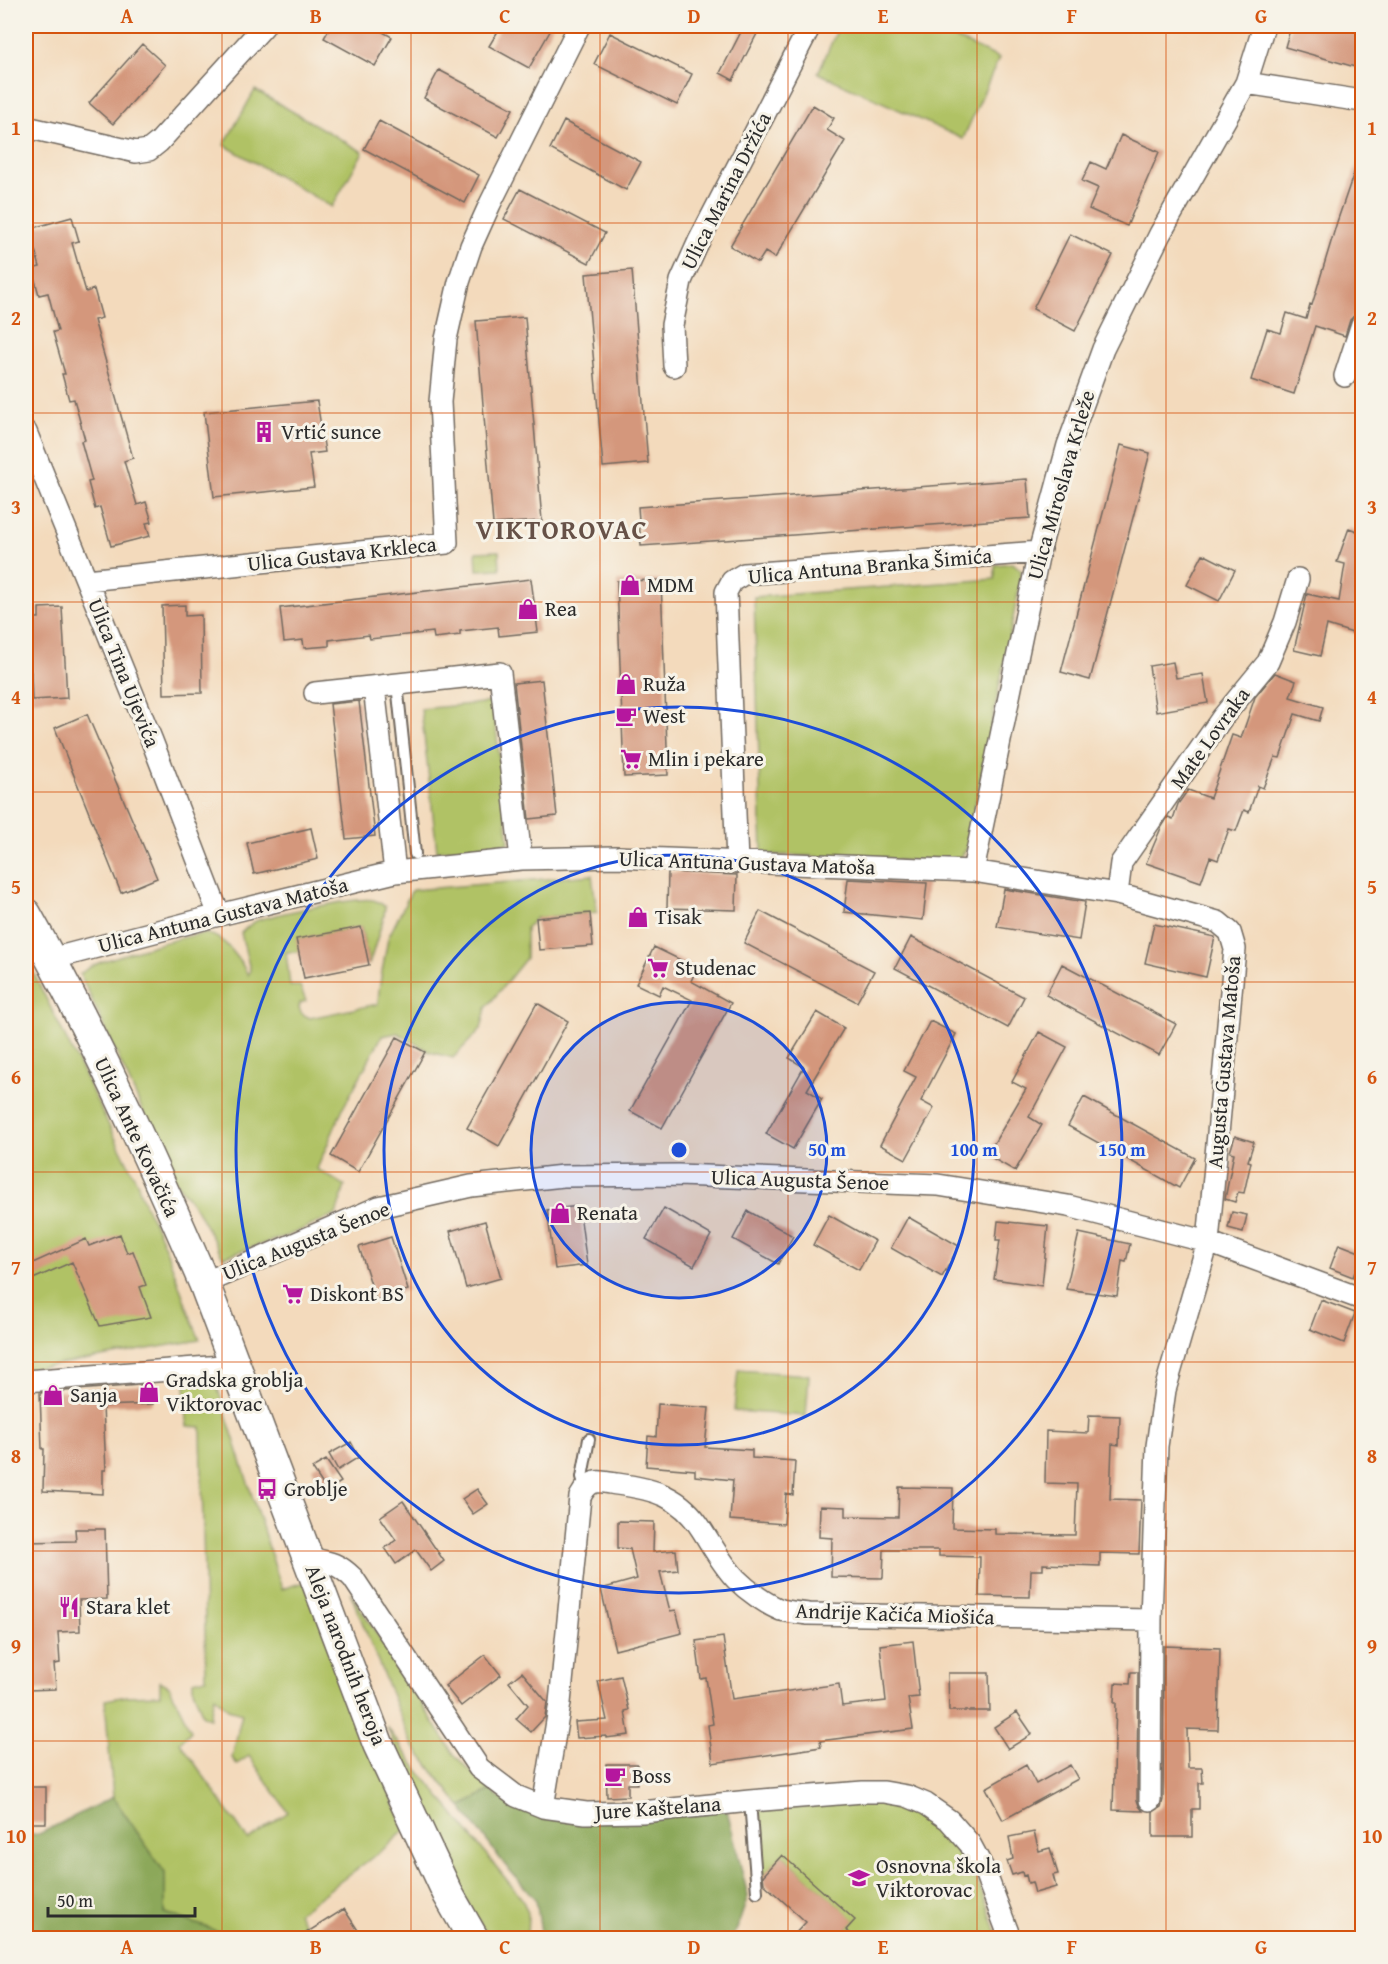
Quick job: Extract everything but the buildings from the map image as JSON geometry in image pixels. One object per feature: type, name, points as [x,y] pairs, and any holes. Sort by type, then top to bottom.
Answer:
[{"type":"main road","name":"Ulica Ante Kovačića","points":[[26,915],[51,959],[121,1100],[204,1283],[235,1365]]},
{"type":"main road","name":"Aleja narodnih heroja","points":[[235,1365],[378,1744],[447,1894],[473,1938]]},
{"type":"street","points":[[26,127],[136,152],[149,150],[159,142],[264,26]]},
{"type":"street","name":"Ulica Gustava Krkleca","points":[[87,580],[447,543],[440,402],[446,339],[459,282],[471,246],[490,204],[579,26]]},
{"type":"street","name":"Ulica Marina Držića","points":[[674,366],[672,325],[681,281],[699,241],[810,26]]},
{"type":"street","name":"Ulica Miroslava Krleže","points":[[973,871],[1040,552],[1068,445],[1102,349],[1160,234],[1246,83],[1264,26]]},
{"type":"street","points":[[1246,83],[1362,101]]},
{"type":"street","points":[[1345,376],[1362,324]]},
{"type":"street","name":"Ulica Tina Ujevića","points":[[26,432],[219,915]]},
{"type":"street","name":"Ulica Antuna Branka Šimića","points":[[737,862],[726,592],[732,581],[744,574],[1040,552]]},
{"type":"street","name":"Mate Lovraka","points":[[1116,894],[1121,863],[1222,718],[1268,662],[1285,622],[1298,579]]},
{"type":"street","points":[[315,693],[500,673],[521,859]]},
{"type":"street","points":[[374,687],[395,872]]},
{"type":"street","name":"Ulica Antuna Gustava Matoša","points":[[51,959],[395,872],[521,859],[615,857],[973,871]]},
{"type":"street","name":"Augusta Gustava Matoša","points":[[973,871],[1116,894],[1218,922],[1230,932],[1235,949],[1208,1242]]},
{"type":"street","name":"Ulica Augusta Šenoe","points":[[204,1283],[379,1208],[471,1186],[563,1176],[678,1175],[938,1185],[1068,1206],[1208,1242],[1362,1299]]},
{"type":"street","points":[[1150,1800],[1151,1620],[1157,1446],[1165,1390],[1208,1242]]},
{"type":"street","points":[[26,1381],[235,1365]]},
{"type":"street","name":"Andrije Kačića Miošića","points":[[585,1487],[591,1482],[600,1481],[635,1486],[660,1492],[675,1501],[691,1514],[717,1555],[737,1580],[767,1603],[782,1610],[809,1614],[1151,1620]]},
{"type":"street","points":[[543,1807],[560,1703],[572,1594],[578,1509],[585,1487]]},
{"type":"street","name":"Jure Kaštelana","points":[[309,1558],[342,1567],[352,1578],[479,1768],[516,1796],[543,1807],[586,1813],[642,1812],[750,1801],[884,1792],[907,1796],[926,1804],[949,1820],[970,1844],[985,1872],[1010,1938]]},
{"type":"lane","points":[[397,684],[414,854]]},
{"type":"lane","points":[[585,1487],[582,1477],[589,1439]]},
{"type":"lane","points":[[750,1801],[757,1892]]},
{"type":"green space","points":[[839,26],[927,26],[999,58],[963,139],[818,73]]},
{"type":"green space","points":[[255,90],[363,152],[332,207],[224,145]]},
{"type":"green space","points":[[499,551],[500,569],[477,570],[476,552]]},
{"type":"green space","points":[[1013,563],[1021,570],[1021,579],[966,850],[956,863],[762,854],[754,597],[995,579],[995,565]]},
{"type":"green space","points":[[493,702],[509,843],[437,851],[421,709]]},
{"type":"green space","points":[[592,875],[597,912],[536,918],[526,928],[526,958],[486,1008],[481,1029],[453,1058],[430,1052],[398,1033],[382,1036],[343,1108],[317,1169],[345,1186],[336,1215],[289,1235],[223,1257],[195,1207],[175,1181],[80,974],[97,963],[125,954],[173,940],[207,934],[226,944],[237,956],[248,975],[250,970],[241,933],[254,922],[334,903],[373,900],[380,903],[385,907],[384,916],[369,965],[361,927],[297,939],[299,952],[286,952],[290,986],[300,986],[306,1001],[300,1003],[299,1008],[302,1014],[310,1018],[378,1004],[388,938],[412,890]]},
{"type":"green space","points":[[26,958],[138,1184],[144,1203],[164,1244],[200,1340],[26,1370]]},
{"type":"green space","points":[[738,1370],[809,1375],[806,1416],[734,1411]]},
{"type":"green space","points":[[185,1383],[216,1383],[282,1589],[304,1582],[405,1830],[389,1845],[298,1913],[311,1938],[237,1938],[165,1913],[165,1873],[113,1797],[105,1700],[127,1696],[160,1695],[160,1681],[169,1686],[191,1731],[180,1742],[248,1840],[288,1812],[249,1756],[237,1764],[232,1758],[242,1713],[228,1709],[214,1696],[210,1718],[203,1716],[193,1689],[193,1681],[206,1678],[201,1427],[187,1426]]},
{"type":"green space","points":[[350,1592],[454,1754],[490,1790],[461,1807],[411,1743]]},
{"type":"green space","points":[[387,1727],[412,1762],[522,1899],[528,1913],[527,1938],[489,1938],[445,1861]]},
{"type":"green space","points":[[490,1790],[516,1809],[578,1822],[727,1810],[748,1896],[737,1929],[731,1938],[542,1938],[536,1900],[505,1865],[461,1807]]},
{"type":"green space","points":[[113,1797],[165,1873],[165,1913],[237,1938],[26,1938],[26,1835],[39,1834]]},
{"type":"green space","name":"Osnovna škola Viktorovac","points":[[860,1801],[885,1802],[912,1809],[944,1831],[968,1861],[999,1938],[856,1938],[846,1930],[854,1920],[782,1855],[762,1878],[756,1835],[758,1811]]},
{"type":"place","name":"Vrtić sunce","points":[[264,432]]},
{"type":"place","name":"MDM","points":[[630,585]]},
{"type":"place","name":"Rea","points":[[528,609]]},
{"type":"place","name":"Ruža","points":[[626,684]]},
{"type":"place","name":"West","points":[[626,716]]},
{"type":"place","name":"Mlin i pekare","points":[[631,759]]},
{"type":"place","name":"Tisak","points":[[638,917]]},
{"type":"place","name":"Studenac","points":[[658,968]]},
{"type":"place","name":"Renata","points":[[560,1213]]},
{"type":"place","name":"Diskont BS","points":[[293,1294]]},
{"type":"place","name":"Gradska groblja Viktorovac","points":[[149,1392]]},
{"type":"place","name":"Sanja","points":[[53,1395]]},
{"type":"place","name":"Groblje","points":[[267,1489]]},
{"type":"place","name":"Stara klet","points":[[69,1607]]},
{"type":"place","name":"Boss","points":[[615,1776]]},
{"type":"place","name":"Osnovna škola Viktorovac","points":[[859,1878]]},
{"type":"district","name":"VIKTOROVAC","points":[[562,530]]}]
